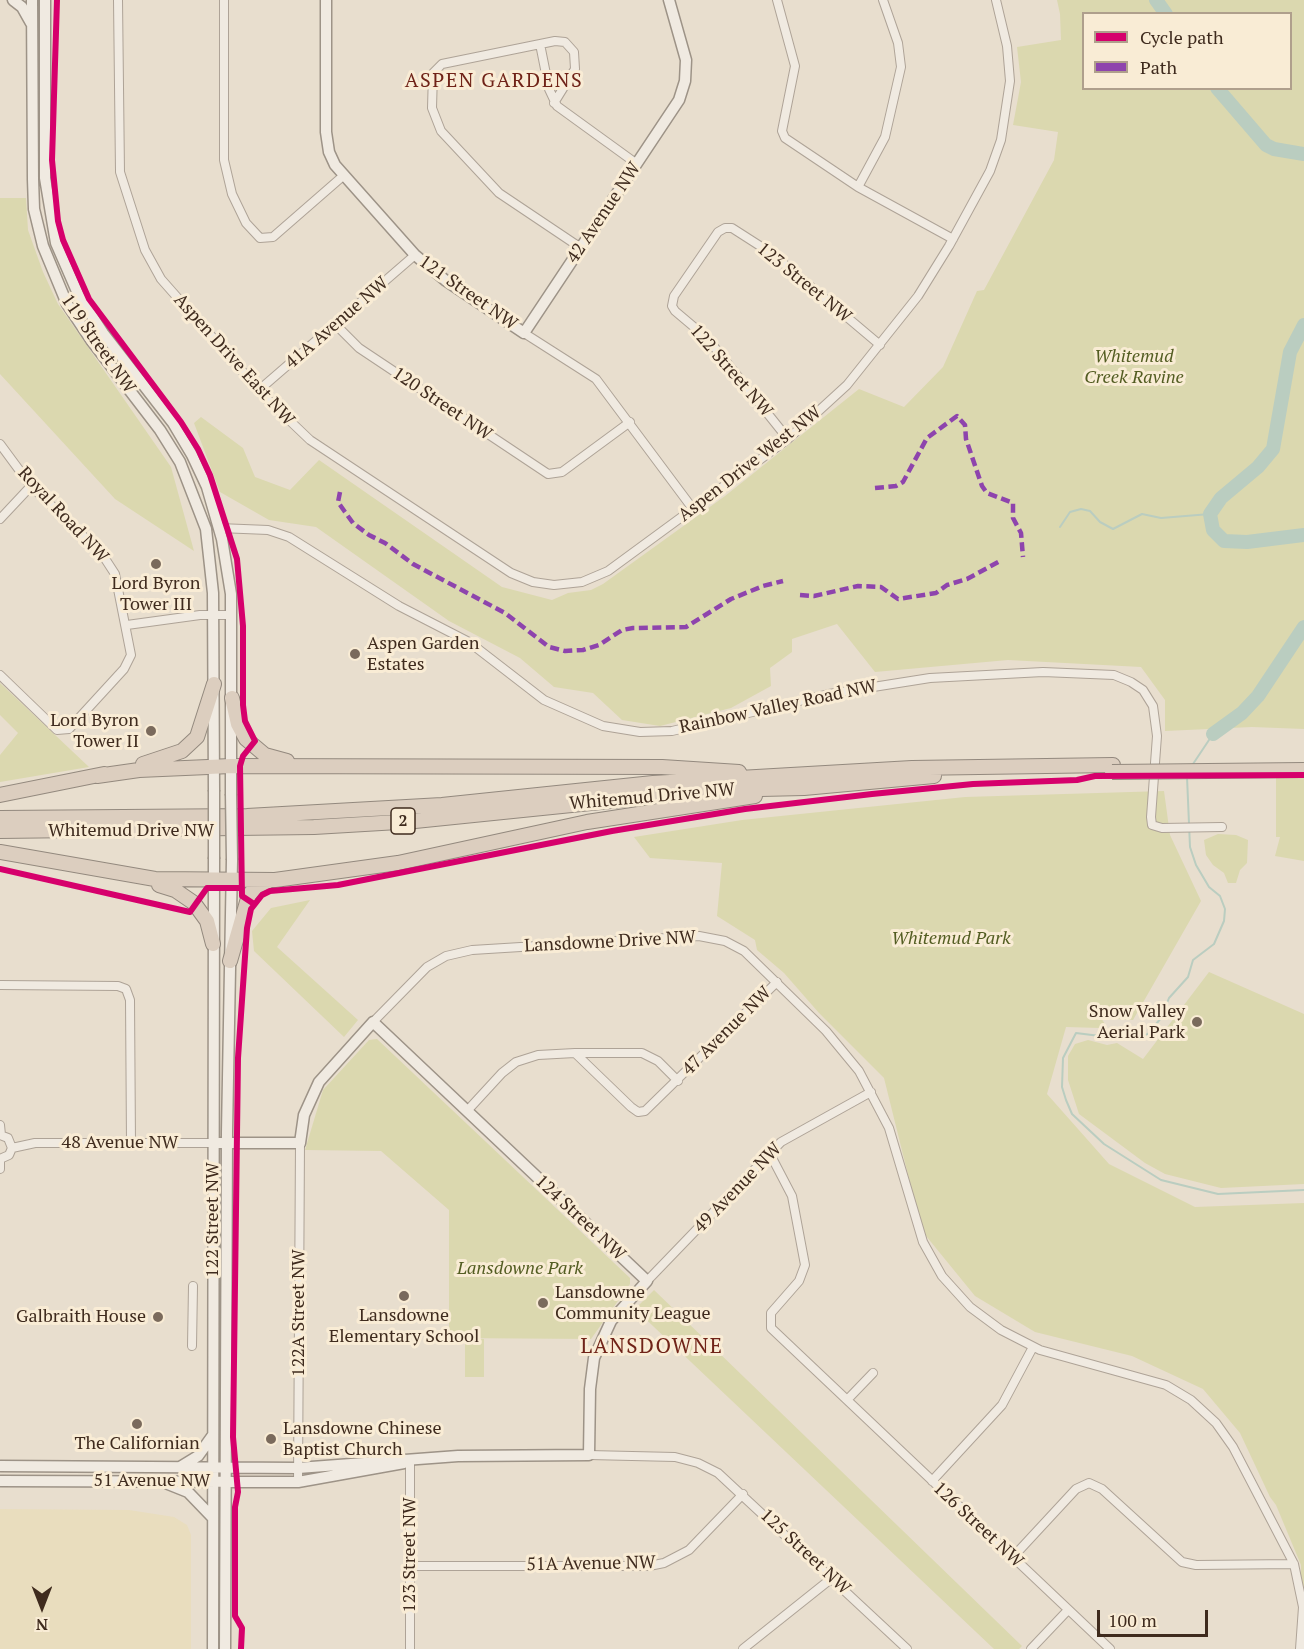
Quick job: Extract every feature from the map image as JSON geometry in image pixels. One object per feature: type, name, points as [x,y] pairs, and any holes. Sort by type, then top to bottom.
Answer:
[{"type":"highway","points":[[97,776],[161,760],[182,751],[197,738],[214,684]]},
{"type":"highway","points":[[232,698],[241,732],[251,745],[265,754],[285,760],[354,767]]},
{"type":"highway","name":"Whitemud Drive NW","points":[[0,831],[314,827],[415,821],[808,782],[1304,763]]},
{"type":"highway","points":[[0,795],[139,770],[231,766],[662,767],[808,782]]},
{"type":"highway","name":"Whitemud Drive NW","points":[[1112,769],[1304,770]]},
{"type":"highway","points":[[0,852],[134,876],[214,881],[275,880],[398,863],[587,822],[808,782]]},
{"type":"highway","name":"Whitemud Drive NW","points":[[0,818],[259,816],[442,805],[653,783],[808,782]]},
{"type":"highway","points":[[134,876],[175,890],[189,898],[204,915],[213,944]]},
{"type":"highway","points":[[230,960],[249,896],[257,886],[275,880]]},
{"type":"main road","points":[[13,0],[22,7],[31,23]]},
{"type":"main road","name":"119 Street NW","points":[[32,0],[34,208],[43,246],[67,304],[160,430],[180,462],[206,529],[211,562],[213,615],[214,790]]},
{"type":"main road","name":"119 Street NW","points":[[45,0],[45,178],[56,243],[79,296],[103,333],[172,423],[192,455],[207,488],[227,561],[232,615],[231,860]]},
{"type":"main road","name":"121 Street NW","points":[[326,0],[326,140],[332,158],[342,176],[415,255],[445,280],[525,333]]},
{"type":"main road","name":"42 Avenue NW","points":[[525,333],[682,93],[686,60],[669,0]]},
{"type":"main road","points":[[206,529],[219,528]]},
{"type":"main road","name":"122 Street NW","points":[[213,1649],[213,1518],[219,1475],[213,1435],[214,790]]},
{"type":"main road","name":"122 Street NW","points":[[225,1649],[219,1475],[231,860]]},
{"type":"main road","name":"124 Street NW","points":[[373,1022],[647,1281]]},
{"type":"main road","name":"Lansdowne Drive NW","points":[[300,1143],[304,1115],[319,1082],[373,1022]]},
{"type":"main road","name":"48 Avenue NW","points":[[213,1143],[300,1143]]},
{"type":"main road","points":[[589,1455],[590,1389],[594,1358],[611,1321],[647,1281]]},
{"type":"main road","points":[[179,1467],[198,1456],[213,1435]]},
{"type":"main road","name":"51 Avenue NW","points":[[0,1480],[159,1481],[275,1468],[396,1459],[410,1461],[468,1456],[589,1455]]},
{"type":"main road","name":"51 Avenue NW","points":[[0,1466],[179,1467],[219,1475],[298,1482],[396,1467],[410,1461]]},
{"type":"main road","points":[[127,1481],[219,1475]]},
{"type":"main road","points":[[159,1481],[188,1492],[213,1518]]},
{"type":"street","name":"Aspen Drive East NW","points":[[118,0],[119,165],[145,250],[169,289],[298,431],[372,483],[511,573],[533,582],[554,585]]},
{"type":"street","points":[[224,0],[226,170],[241,215],[257,237],[268,239],[277,235],[342,176]]},
{"type":"street","points":[[777,0],[795,66],[782,130],[788,142],[858,187],[953,239]]},
{"type":"street","points":[[858,187],[885,137],[901,67],[898,43],[884,0]]},
{"type":"street","name":"Aspen Drive West NW","points":[[554,585],[572,584],[599,576],[788,439],[848,385],[918,296],[953,239],[994,162],[1004,128],[1010,69],[1005,33],[996,0]]},
{"type":"street","points":[[554,104],[574,69],[574,52],[565,42],[540,44],[442,64],[434,69],[432,108],[441,131],[499,194],[581,248]]},
{"type":"street","points":[[540,44],[554,104],[563,114],[637,164]]},
{"type":"street","name":"122 Street NW","points":[[724,228],[715,235],[695,263],[674,296],[672,306],[707,338],[788,439]]},
{"type":"street","name":"123 Street NW","points":[[724,228],[736,230],[771,253],[880,345]]},
{"type":"street","name":"41A Avenue NW","points":[[259,390],[415,255]]},
{"type":"street","name":"120 Street NW","points":[[336,325],[359,348],[543,472],[553,475],[562,472],[630,422]]},
{"type":"street","name":"121 Street NW","points":[[525,333],[596,379],[693,509]]},
{"type":"street","name":"Royal Road NW","points":[[0,444],[31,486],[104,557],[115,574],[127,625],[131,656],[124,669],[69,729],[57,730],[0,675]]},
{"type":"street","points":[[0,519],[31,486]]},
{"type":"street","name":"Rainbow Valley Road NW","points":[[219,528],[268,530],[289,537],[399,606],[469,642],[544,700],[603,726],[640,732],[672,731],[829,694],[930,678],[1043,672],[1114,675],[1143,690],[1153,706],[1157,736],[1150,822],[1162,828],[1222,827]]},
{"type":"street","points":[[127,625],[213,615],[232,615]]},
{"type":"street","name":"Lansdowne Drive NW","points":[[373,1022],[427,968],[447,956],[472,950],[712,937],[744,951],[847,1054],[872,1092],[892,1138],[918,1230],[935,1266],[970,1307],[1001,1330],[1033,1347],[1156,1381],[1199,1406],[1216,1423],[1233,1447],[1294,1564],[1303,1607],[1300,1649]]},
{"type":"street","name":"47 Avenue NW","points":[[575,1053],[638,1112],[651,1108],[777,982]]},
{"type":"street","points":[[0,985],[118,986],[126,989],[130,1000],[130,1143]]},
{"type":"street","name":"47 Avenue NW","points":[[467,1111],[502,1073],[516,1062],[538,1055],[642,1053],[658,1061],[678,1081]]},
{"type":"street","name":"49 Avenue NW","points":[[647,1281],[769,1152],[789,1136],[872,1092]]},
{"type":"street","points":[[0,1125],[0,1135],[8,1138],[12,1148],[9,1155],[0,1159],[0,1169]]},
{"type":"street","name":"48 Avenue NW","points":[[12,1148],[35,1143],[213,1143]]},
{"type":"street","name":"122A Street NW","points":[[298,1482],[300,1143]]},
{"type":"street","name":"126 Street NW","points":[[769,1152],[792,1196],[805,1265],[799,1281],[772,1310],[770,1324],[774,1332],[1110,1649]]},
{"type":"street","points":[[192,1346],[193,1286]]},
{"type":"street","points":[[932,1481],[1002,1405],[1017,1381],[1033,1347]]},
{"type":"street","points":[[847,1400],[873,1373]]},
{"type":"street","name":"51 Avenue NW","points":[[589,1455],[665,1456],[698,1463]]},
{"type":"street","name":"123 Street NW","points":[[410,1461],[410,1649]]},
{"type":"street","name":"125 Street NW","points":[[698,1463],[723,1476],[907,1649]]},
{"type":"street","points":[[1012,1557],[1078,1487],[1092,1483],[1102,1489],[1182,1562],[1196,1565],[1294,1564]]},
{"type":"street","name":"51A Avenue NW","points":[[410,1566],[649,1566],[664,1563],[689,1550],[743,1494]]},
{"type":"street","points":[[743,1649],[832,1578]]},
{"type":"street","points":[[1031,1649],[1068,1610]]},
{"type":"street","points":[[752,1641],[759,1649]]},
{"type":"shaded area","points":[[0,1509],[129,1510],[174,1517],[187,1525],[191,1535],[191,1649],[0,1649]]},
{"type":"green space","name":"Whitemud Creek Ravine","points":[[1057,0],[1304,0],[1304,729],[1252,727],[1165,731],[1165,700],[1141,667],[1008,660],[875,672],[837,624],[792,639],[792,652],[770,668],[771,686],[731,708],[660,726],[622,720],[593,693],[554,687],[520,658],[449,621],[316,527],[269,520],[220,492],[194,423],[201,417],[243,448],[255,477],[290,490],[319,460],[502,587],[552,600],[568,593],[591,590],[603,584],[725,496],[859,389],[904,407],[943,367],[977,291],[984,290],[1054,160],[1058,132],[1013,125],[1021,82],[1017,47],[1061,40]]},
{"type":"green space","points":[[0,198],[26,198],[28,230],[43,272],[58,304],[171,467],[194,551],[115,499],[0,374]]},
{"type":"green space","points":[[0,683],[89,767],[0,782],[0,755],[18,733],[0,715]]},
{"type":"green space","points":[[1276,778],[1304,778],[1304,861],[1275,856],[1280,837],[1276,837]]},
{"type":"green space","name":"Whitemud Park","points":[[1164,791],[1170,835],[1201,901],[1133,1020],[1101,1018],[1105,1024],[1100,1028],[1066,1027],[1047,1094],[1109,1164],[1195,1207],[1304,1203],[1304,1649],[1301,1649],[1301,1565],[1276,1505],[1240,1433],[1203,1389],[1132,1356],[1035,1332],[975,1296],[922,1231],[884,1078],[819,1013],[784,973],[757,950],[755,940],[717,916],[722,863],[650,858],[634,837],[742,820],[965,797]]},
{"type":"green space","points":[[1218,834],[1236,835],[1248,840],[1247,863],[1240,870],[1236,883],[1228,883],[1224,873],[1213,865],[1206,855],[1204,840]]},
{"type":"green space","points":[[310,900],[277,947],[358,1020],[344,1037],[254,951],[252,931],[271,908]]},
{"type":"green space","points":[[1209,972],[1304,1014],[1304,1184],[1221,1188],[1165,1174],[1145,1163],[1079,1114],[1068,1080],[1068,1056],[1075,1044],[1088,1040],[1107,1045],[1117,1043],[1143,1059]]},
{"type":"green space","name":"Lansdowne Park","points":[[377,1039],[630,1278],[630,1284],[591,1339],[449,1338],[449,1210],[381,1151],[305,1150],[323,1090],[369,1040]]},
{"type":"green space","points":[[654,1290],[1022,1646],[1019,1649],[994,1649],[635,1309]]},
{"type":"green space","points":[[465,1339],[484,1339],[484,1377],[465,1377]]},
{"type":"waterway","points":[[1156,0],[1165,12]]},
{"type":"waterway","points":[[1219,90],[1266,145],[1274,149],[1304,154]]},
{"type":"waterway","points":[[1304,325],[1290,352],[1273,449],[1258,467],[1221,498],[1210,514],[1213,530],[1224,541],[1247,542],[1304,535]]},
{"type":"waterway","points":[[1060,527],[1070,512],[1081,509],[1090,511],[1100,522],[1113,529],[1142,514],[1161,518],[1210,514]]},
{"type":"waterway","points":[[1213,734],[1242,713],[1258,696],[1304,627]]},
{"type":"waterway","points":[[1191,767],[1213,734]]},
{"type":"waterway","points":[[1187,777],[1190,847],[1196,865],[1209,887],[1220,896],[1225,909],[1224,921],[1214,944],[1193,960],[1188,977],[1169,998],[1161,1018],[1148,1034],[1132,1040],[1076,1033],[1063,1058],[1062,1087],[1072,1114],[1104,1144],[1161,1180],[1218,1194],[1304,1190]]},
{"type":"marked path","points":[[875,488],[896,486],[903,482],[927,438],[957,416],[965,425],[966,439],[982,486],[987,493],[1013,503],[1013,518],[1021,533],[1023,557]]},
{"type":"marked path","points":[[340,492],[338,502],[353,523],[369,535],[385,543],[413,564],[505,613],[549,647],[565,651],[583,650],[599,645],[622,630],[686,627],[731,599],[763,586],[783,581]]},
{"type":"marked path","points":[[800,595],[814,596],[858,586],[881,587],[898,599],[936,593],[947,585],[967,579],[1000,561]]},
{"type":"cycle path","points":[[57,0],[52,160],[58,221],[63,240],[89,299],[181,422],[198,449],[210,475],[237,559],[243,626],[243,705],[245,721],[255,741],[243,756],[240,766],[242,896],[254,904]]},
{"type":"cycle path","points":[[241,1649],[242,1628],[235,1616],[235,1507],[238,1492],[233,1437],[238,1058],[247,928],[251,909],[262,895],[270,891],[338,885],[612,831],[745,809],[872,794],[973,784],[1077,780],[1095,776],[1304,775]]},
{"type":"cycle path","points":[[0,869],[190,912],[207,888],[241,888]]},
{"type":"place","name":"Lord Byron Tower III","points":[[156,564]]},
{"type":"place","name":"Aspen Garden Estates","points":[[355,654]]},
{"type":"place","name":"Lord Byron Tower II","points":[[151,731]]},
{"type":"place","name":"Snow Valley Aerial Park","points":[[1197,1022]]},
{"type":"place","name":"Lansdowne Elementary School","points":[[404,1296]]},
{"type":"place","name":"Lansdowne Community League","points":[[543,1303]]},
{"type":"place","name":"Galbraith House","points":[[158,1317]]},
{"type":"place","name":"The Californian","points":[[137,1424]]},
{"type":"place","name":"Lansdowne Chinese Baptist Church","points":[[271,1439]]},
{"type":"district","name":"ASPEN GARDENS","points":[[494,81]]},
{"type":"district","name":"LANSDOWNE","points":[[652,1347]]}]
